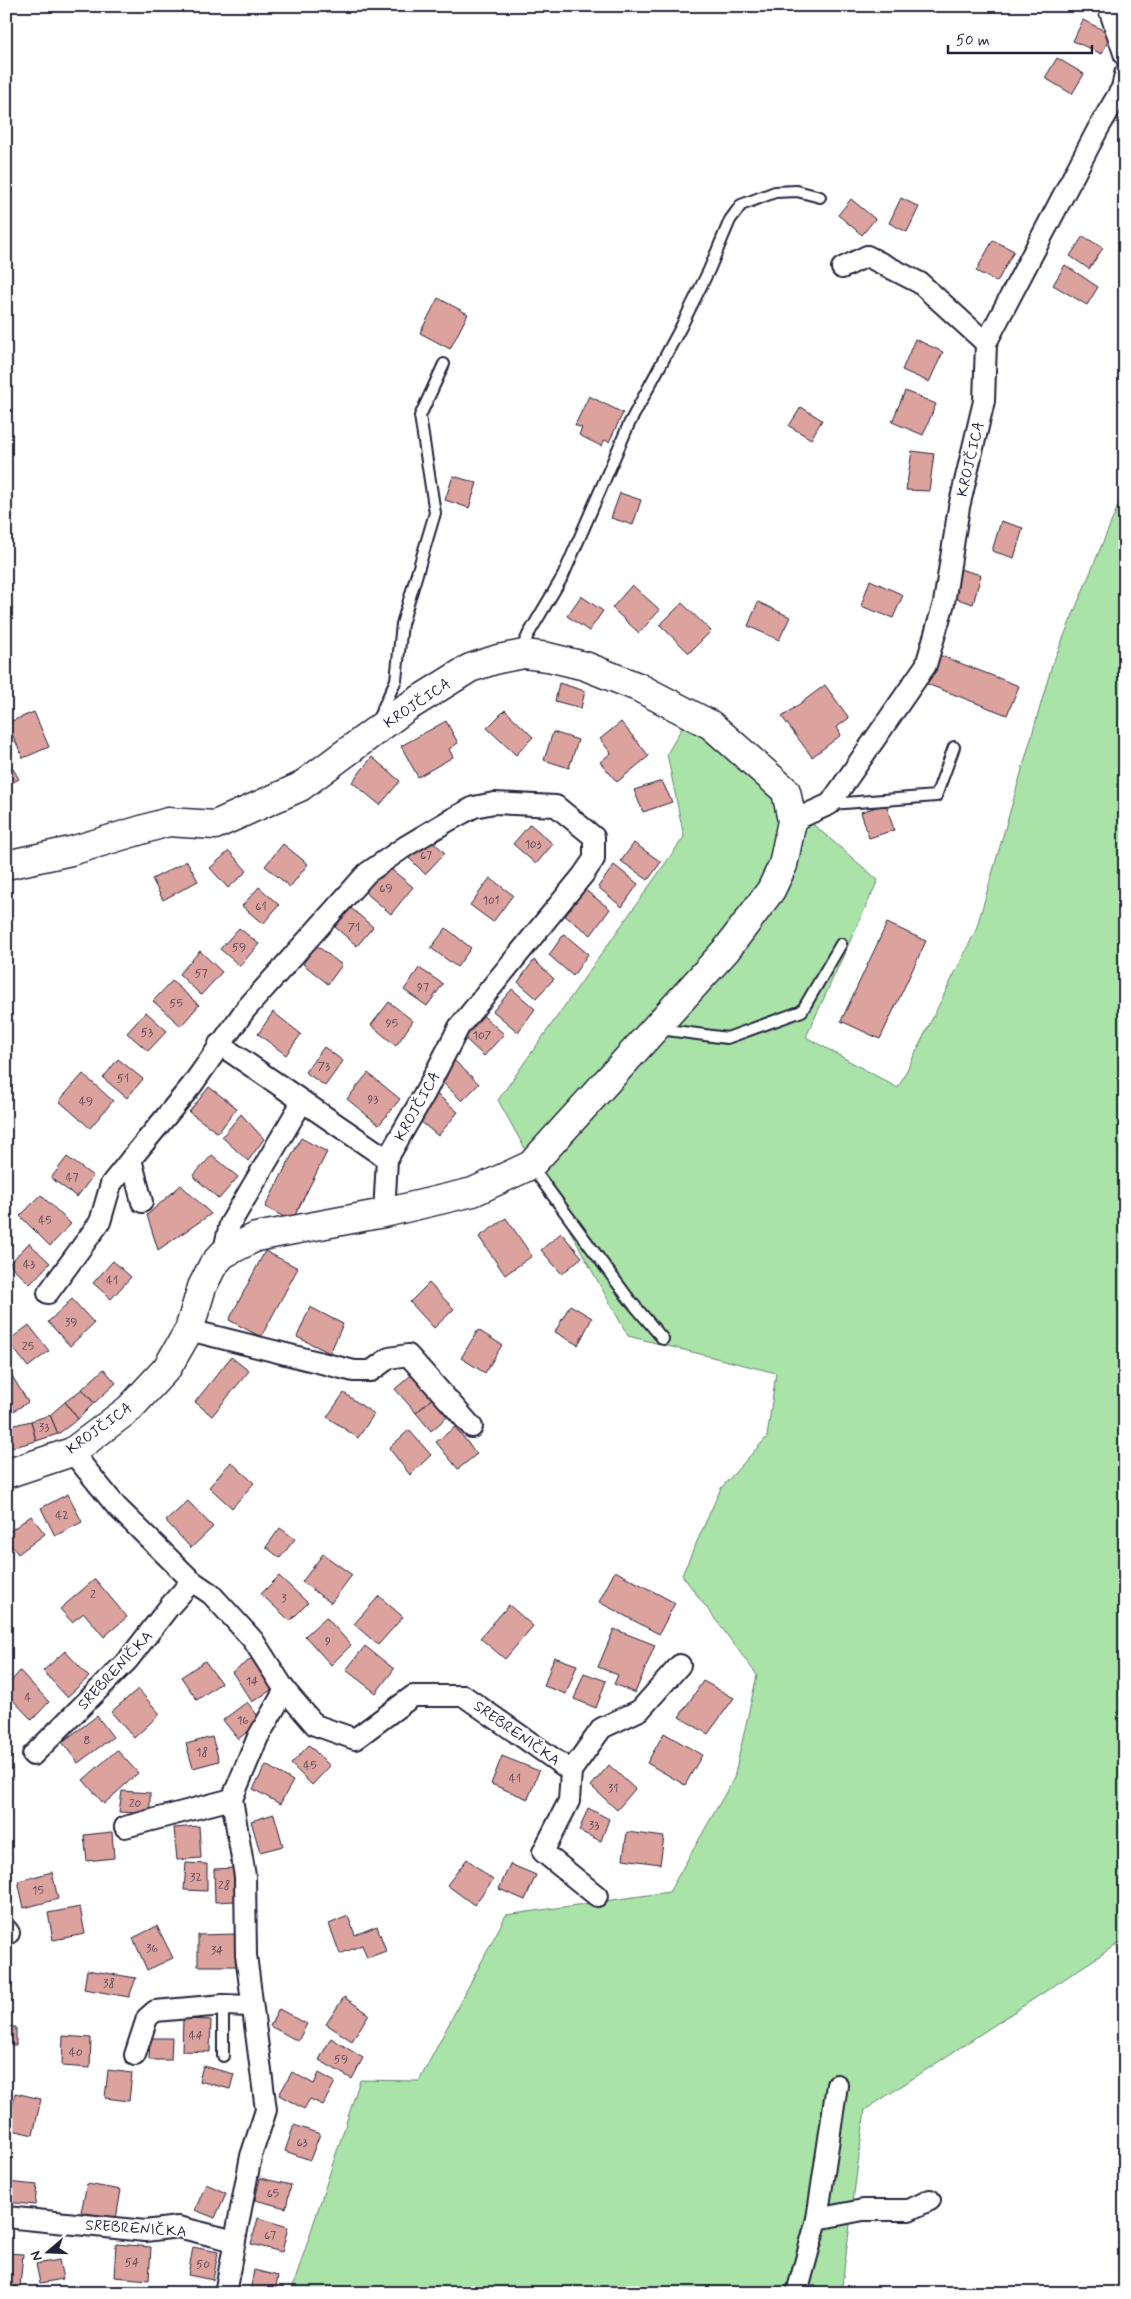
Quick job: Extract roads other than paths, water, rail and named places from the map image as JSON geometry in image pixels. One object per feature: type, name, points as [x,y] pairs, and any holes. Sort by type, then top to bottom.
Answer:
[{"type":"main road","name":"KROJČICA","points":[[6,865],[71,850],[168,822],[215,825],[300,787],[406,708],[470,668],[498,659],[524,654],[585,666],[638,687],[711,725],[786,791],[792,821],[784,865],[771,890],[727,949],[531,1165],[473,1192],[384,1213],[256,1237],[224,1254],[213,1265],[202,1287],[189,1330],[167,1368],[129,1409],[72,1452],[6,1474]]},
{"type":"street","points":[[1108,6],[1125,56]]},
{"type":"street","name":"KROJČICA","points":[[830,804],[926,665],[944,603],[959,508],[984,400],[986,343],[1098,129],[1122,88],[1125,74]]},
{"type":"street","points":[[842,268],[867,256],[920,283],[986,343]]},
{"type":"street","name":"KROJČICA","points":[[48,1293],[100,1222],[111,1184],[192,1084],[245,1010],[367,873],[406,846],[448,821],[481,806],[494,803],[556,806],[567,813],[594,837],[594,859],[584,875],[458,1027],[425,1093],[387,1158],[384,1213]]},
{"type":"street","points":[[792,821],[830,804]]},
{"type":"street","name":"KROJČICA","points":[[220,1044],[302,1102],[387,1158]]},
{"type":"street","points":[[224,1254],[230,1224],[302,1102]]},
{"type":"street","points":[[131,1159],[142,1202]]},
{"type":"street","points":[[189,1330],[336,1368],[371,1372],[389,1358],[408,1355],[472,1427]]},
{"type":"street","name":"SREBRENIČKA","points":[[72,1452],[116,1506],[192,1581],[211,1594],[253,1640],[285,1690],[315,1725],[355,1740],[413,1696],[464,1696],[571,1771]]},
{"type":"street","name":"SREBRENIČKA","points":[[33,1755],[128,1660],[169,1607],[192,1581]]},
{"type":"street","name":"SREBRENIČKA","points":[[596,1896],[543,1852],[569,1801],[571,1771],[602,1728],[640,1710],[680,1664]]},
{"type":"street","points":[[225,2293],[251,2156],[266,2110],[251,2006],[246,1955],[245,1876],[232,1799],[258,1737],[285,1690]]},
{"type":"street","points":[[125,1827],[232,1799]]},
{"type":"street","points":[[135,2055],[146,2018],[155,2011],[223,2005],[251,2006]]},
{"type":"street","points":[[797,2293],[817,2219],[837,2085]]},
{"type":"street","points":[[817,2219],[863,2210],[909,2210],[930,2200]]},
{"type":"street","name":"SREBRENIČKA","points":[[6,2217],[145,2231],[178,2228],[235,2242]]},
{"type":"lane","points":[[524,654],[524,644],[528,635],[563,576],[629,424],[682,327],[730,220],[741,205],[775,192],[797,190],[820,197]]},
{"type":"lane","points":[[372,734],[396,680],[402,624],[436,513],[420,416],[444,364]]},
{"type":"lane","points":[[830,804],[936,796],[954,748]]},
{"type":"lane","points":[[654,1029],[727,1038],[802,1011],[841,944]]},
{"type":"lane","points":[[531,1165],[629,1299],[663,1339]]},
{"type":"lane","points":[[223,2005],[223,2056]]}]
